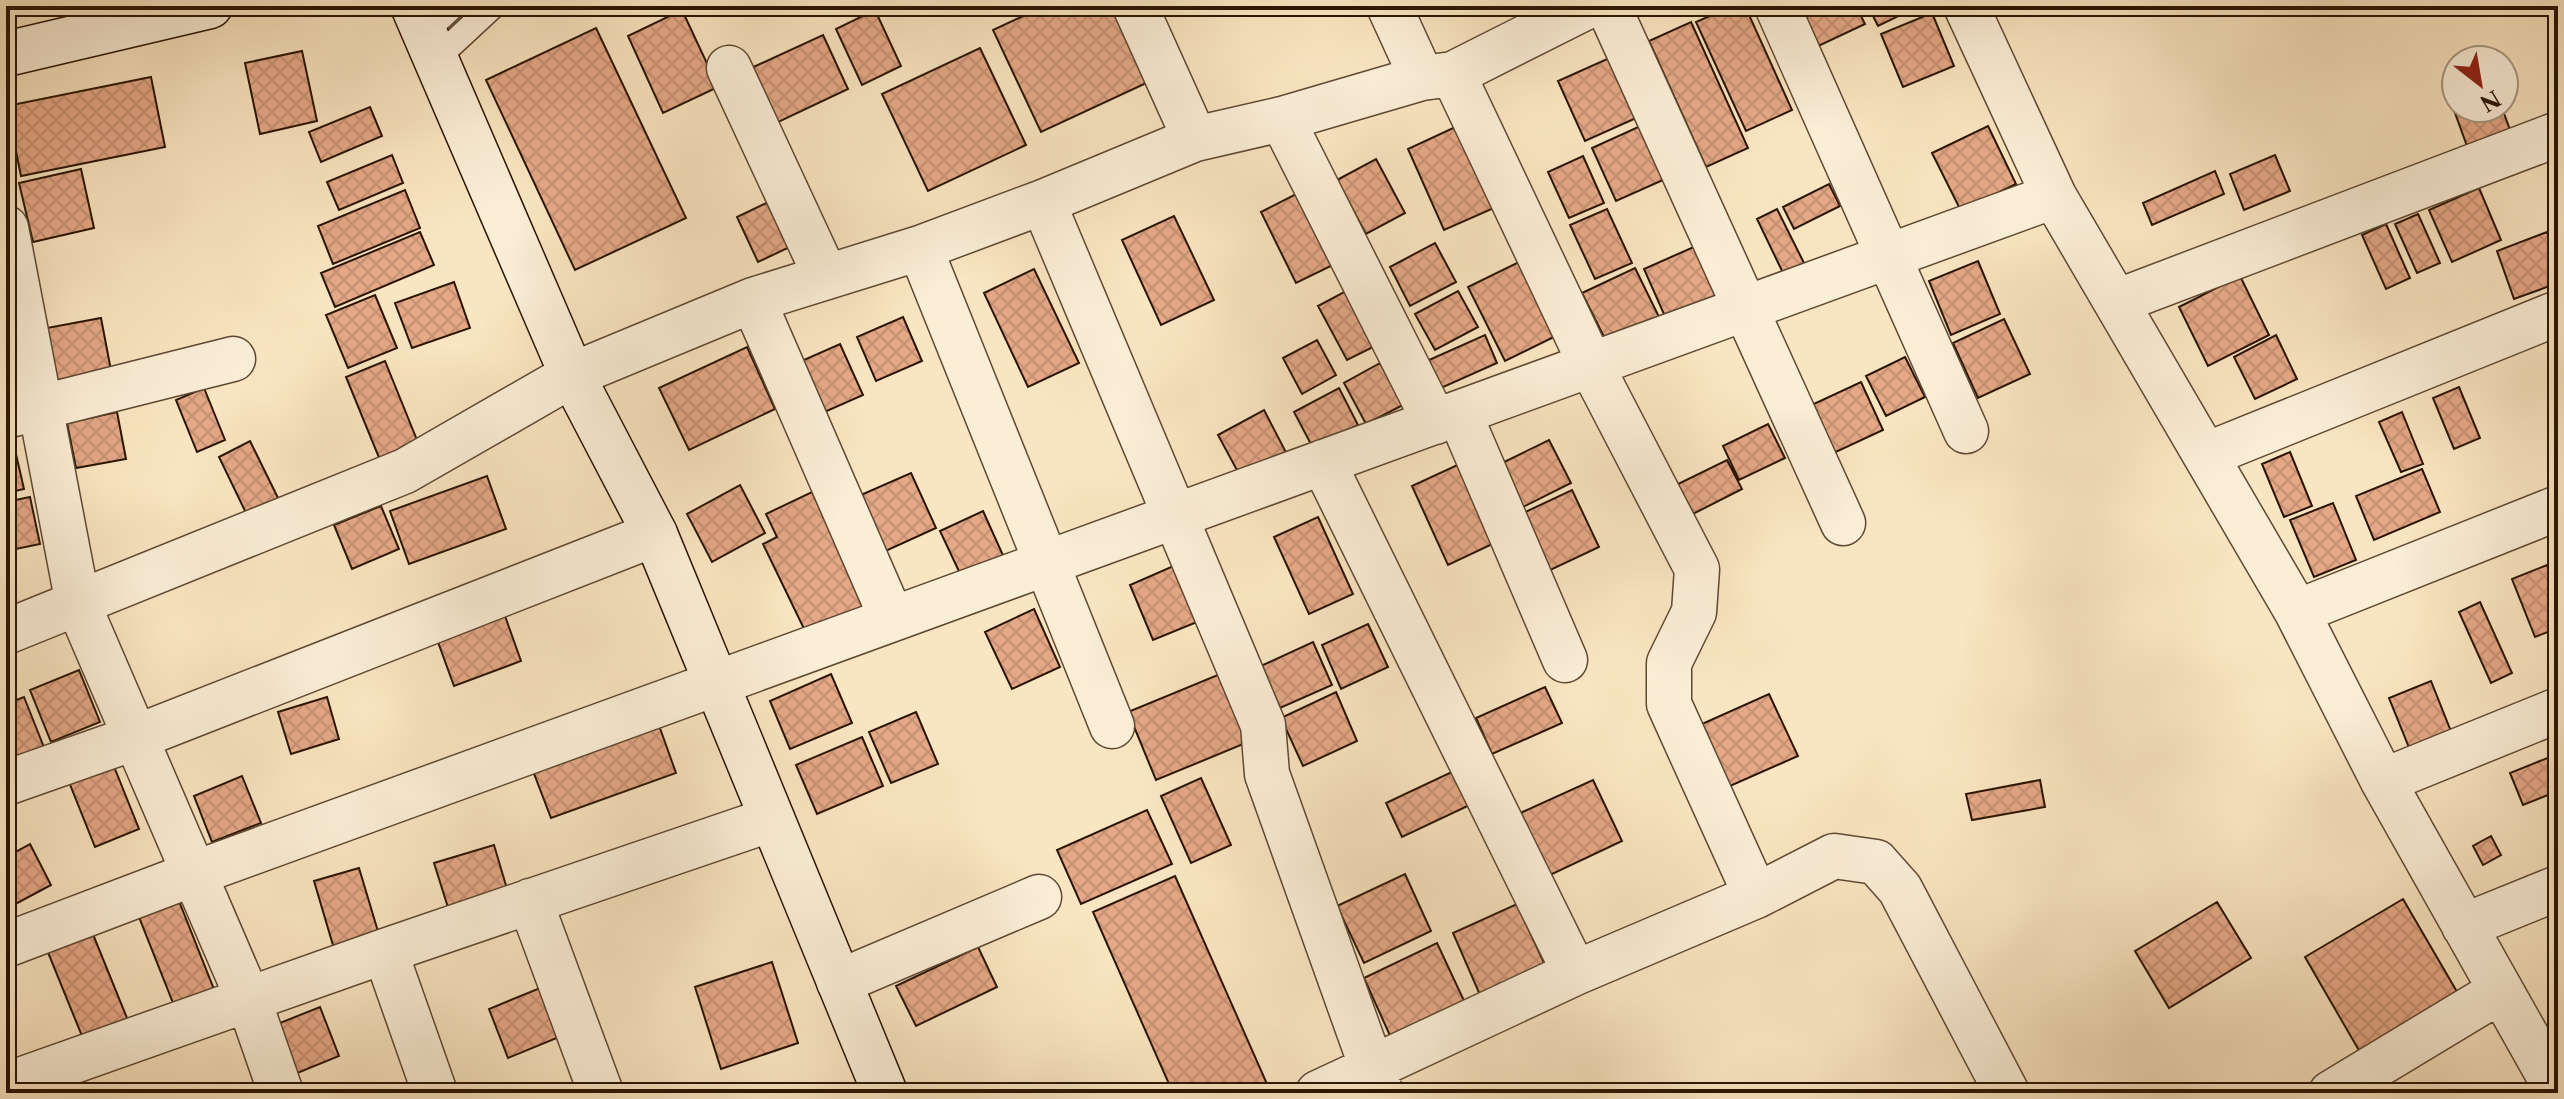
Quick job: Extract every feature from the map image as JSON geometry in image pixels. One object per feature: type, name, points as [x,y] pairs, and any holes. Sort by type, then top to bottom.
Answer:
[{"type":"street","points":[[6,54],[210,6]]},
{"type":"street","points":[[1135,6],[1195,139]]},
{"type":"street","points":[[1389,6],[1437,76],[1697,569],[1694,612],[1669,663],[1669,704],[1756,896]]},
{"type":"street","points":[[6,632],[405,471],[572,375],[753,300],[920,248],[1043,202],[1195,139],[1282,119],[1437,76],[1588,6]]},
{"type":"street","points":[[1608,6],[1843,523]]},
{"type":"street","points":[[1777,6],[1966,431]]},
{"type":"street","points":[[1966,6],[2054,196],[2297,612],[2383,781],[2558,1092]]},
{"type":"street","points":[[432,25],[572,375],[655,534],[885,1093]]},
{"type":"street","points":[[729,68],[826,277]]},
{"type":"street","points":[[1282,119],[1447,417],[1565,660]]},
{"type":"street","points":[[2116,302],[2558,134]]},
{"type":"street","points":[[6,945],[193,874],[2054,196]]},
{"type":"street","points":[[1043,202],[1263,725],[1267,774],[1376,1080]]},
{"type":"street","points":[[920,248],[1112,726]]},
{"type":"street","points":[[8,254],[23,411],[78,604],[249,1001],[281,1093]]},
{"type":"street","points":[[753,300],[892,619]]},
{"type":"street","points":[[2206,455],[2558,313]]},
{"type":"street","points":[[23,411],[233,359]]},
{"type":"street","points":[[1323,462],[1575,973]]},
{"type":"street","points":[[2297,612],[2558,508]]},
{"type":"street","points":[[6,783],[134,738],[655,534]]},
{"type":"street","points":[[2383,781],[2558,710]]},
{"type":"street","points":[[6,1085],[772,819]]},
{"type":"street","points":[[1318,1093],[1376,1080],[1575,973],[1756,896],[1834,856],[1876,862],[1900,889],[2007,1093]]},
{"type":"street","points":[[2464,926],[2558,888]]},
{"type":"street","points":[[839,982],[1039,897]]},
{"type":"street","points":[[530,901],[601,1093]]},
{"type":"street","points":[[385,951],[435,1093]]},
{"type":"street","points":[[2355,1087],[2500,991]]},
{"type":"lane","points":[[432,25],[493,6]]},
{"type":"building","points":[[732,6],[757,6],[736,15]]},
{"type":"building","points":[[1045,6],[1120,6],[1155,79],[1041,132],[993,30]]},
{"type":"building","points":[[1733,6],[1745,6],[1792,110],[1746,131],[1696,22]]},
{"type":"building","points":[[1791,6],[1856,6],[1865,24],[1812,49]]},
{"type":"building","points":[[1868,6],[1919,6],[1878,26]]},
{"type":"building","points":[[682,10],[718,87],[663,113],[628,36]]},
{"type":"building","points":[[875,10],[901,66],[862,85],[836,29]]},
{"type":"building","points":[[1932,13],[1954,66],[1903,87],[1881,34]]},
{"type":"building","points":[[1691,22],[1748,148],[1706,167],[1649,41]]},
{"type":"building","points":[[596,28],[686,218],[575,270],[486,80]]},
{"type":"building","points":[[823,35],[848,89],[774,124],[749,69]]},
{"type":"building","points":[[980,48],[1026,145],[928,191],[882,94]]},
{"type":"building","points":[[302,51],[317,121],[260,134],[245,63]]},
{"type":"building","points":[[1616,55],[1643,115],[1585,141],[1558,81]]},
{"type":"building","points":[[151,77],[165,147],[21,176],[7,106]]},
{"type":"building","points":[[370,107],[382,136],[321,162],[309,132]]},
{"type":"building","points":[[1466,122],[1503,204],[1444,230],[1408,149]]},
{"type":"building","points":[[1647,123],[1672,176],[1616,201],[1592,148]]},
{"type":"building","points":[[2459,124],[2508,124],[2510,130],[2467,146]]},
{"type":"building","points":[[1988,126],[2016,184],[1961,211],[1932,153]]},
{"type":"building","points":[[392,155],[403,183],[339,210],[327,182]]},
{"type":"building","points":[[2275,155],[2290,191],[2244,210],[2230,174]]},
{"type":"building","points":[[1583,156],[1604,203],[1569,218],[1548,172]]},
{"type":"building","points":[[1376,159],[1405,213],[1366,234],[1337,180]]},
{"type":"building","points":[[81,169],[94,228],[33,242],[19,183]]},
{"type":"building","points":[[2215,171],[2224,194],[2152,225],[2143,203]]},
{"type":"building","points":[[1829,184],[1840,206],[1794,229],[1783,207]]},
{"type":"building","points":[[2479,188],[2501,240],[2452,262],[2429,210]]},
{"type":"building","points":[[405,190],[420,228],[333,264],[318,226]]},
{"type":"building","points":[[1304,190],[1339,262],[1296,283],[1261,212]]},
{"type":"building","points":[[775,199],[796,244],[758,262],[737,217]]},
{"type":"building","points":[[1607,209],[1632,263],[1595,279],[1570,225]]},
{"type":"building","points":[[1777,209],[1806,267],[1785,277],[1757,219]]},
{"type":"building","points":[[2418,214],[2440,263],[2417,273],[2395,224]]},
{"type":"building","points":[[1174,216],[1214,300],[1161,325],[1122,240]]},
{"type":"building","points":[[2386,224],[2410,278],[2386,289],[2362,235]]},
{"type":"building","points":[[420,232],[434,265],[335,307],[321,273]]},
{"type":"building","points":[[2547,232],[2558,261],[2558,283],[2514,299],[2497,251]]},
{"type":"building","points":[[1705,242],[1728,293],[1667,321],[1644,269]]},
{"type":"building","points":[[1435,243],[1456,282],[1410,306],[1390,267]]},
{"type":"building","points":[[1525,259],[1562,333],[1505,361],[1468,287]]},
{"type":"building","points":[[1978,261],[2000,314],[1951,335],[1929,281]]},
{"type":"building","points":[[1635,268],[1661,321],[1609,347],[1582,293]]},
{"type":"building","points":[[1034,269],[1079,363],[1028,387],[984,293]]},
{"type":"building","points":[[2240,276],[2269,335],[2208,366],[2179,307]]},
{"type":"building","points":[[454,282],[470,328],[412,348],[395,303]]},
{"type":"building","points":[[1346,291],[1375,346],[1347,360],[1318,306]]},
{"type":"building","points":[[1458,291],[1478,327],[1435,350],[1415,314]]},
{"type":"building","points":[[375,295],[397,348],[348,368],[326,315]]},
{"type":"building","points":[[903,317],[922,361],[876,381],[857,337]]},
{"type":"building","points":[[101,318],[113,381],[60,393],[47,328]]},
{"type":"building","points":[[2004,319],[2030,374],[1978,398],[1953,343]]},
{"type":"building","points":[[1485,335],[1497,363],[1441,388],[1429,360]]},
{"type":"building","points":[[2276,335],[2297,379],[2255,399],[2234,357]]},
{"type":"building","points":[[1317,340],[1336,375],[1302,394],[1283,358]]},
{"type":"building","points":[[840,344],[863,395],[811,418],[788,367]]},
{"type":"building","points":[[6,346],[15,393],[6,394]]},
{"type":"building","points":[[747,347],[775,409],[689,450],[659,388]]},
{"type":"building","points":[[1905,357],[1925,397],[1886,416],[1866,376]]},
{"type":"building","points":[[385,361],[421,450],[382,465],[346,377]]},
{"type":"building","points":[[1380,363],[1403,405],[1366,424],[1344,383]]},
{"type":"building","points":[[1861,382],[1883,430],[1825,457],[1803,409]]},
{"type":"building","points":[[2459,387],[2480,438],[2454,449],[2433,398]]},
{"type":"building","points":[[204,388],[225,440],[197,452],[176,400]]},
{"type":"building","points":[[1339,388],[1358,425],[1313,448],[1294,412]]},
{"type":"building","points":[[1264,410],[1291,462],[1246,487],[1218,435]]},
{"type":"building","points":[[117,412],[126,459],[76,468],[67,423]]},
{"type":"building","points":[[2402,412],[2423,464],[2401,472],[2379,422]]},
{"type":"building","points":[[1768,424],[1785,458],[1739,480],[1723,446]]},
{"type":"building","points":[[10,428],[24,489],[6,493],[6,429]]},
{"type":"building","points":[[1549,440],[1571,483],[1519,509],[1498,465]]},
{"type":"building","points":[[250,441],[279,500],[247,515],[219,457]]},
{"type":"building","points":[[2290,452],[2312,506],[2284,517],[2262,464]]},
{"type":"building","points":[[1727,460],[1742,489],[1687,517],[1672,487]]},
{"type":"building","points":[[1466,461],[1503,539],[1448,565],[1412,486]]},
{"type":"building","points":[[2422,469],[2440,512],[2374,540],[2356,496]]},
{"type":"building","points":[[911,473],[936,528],[879,554],[854,498]]},
{"type":"building","points":[[487,476],[506,529],[409,564],[390,511]]},
{"type":"building","points":[[740,485],[765,533],[712,562],[687,514]]},
{"type":"building","points":[[1572,490],[1599,547],[1546,572],[1519,515]]},
{"type":"building","points":[[812,492],[866,607],[807,635],[763,544],[777,537],[766,514]]},
{"type":"building","points":[[30,497],[40,544],[6,551],[6,502]]},
{"type":"building","points":[[2333,503],[2356,560],[2314,577],[2290,520]]},
{"type":"building","points":[[381,506],[399,549],[352,569],[334,525]]},
{"type":"building","points":[[983,511],[1006,562],[964,582],[940,531]]},
{"type":"building","points":[[1318,517],[1353,594],[1309,614],[1274,537]]},
{"type":"building","points":[[1178,564],[1202,620],[1153,640],[1130,585]]},
{"type":"building","points":[[2547,565],[2558,591],[2558,628],[2535,637],[2512,579]]},
{"type":"building","points":[[2480,602],[2512,673],[2491,683],[2459,612]]},
{"type":"building","points":[[1034,609],[1060,667],[1012,689],[985,632]]},
{"type":"building","points":[[505,616],[521,661],[454,686],[438,642]]},
{"type":"building","points":[[1368,624],[1388,667],[1341,689],[1322,645]]},
{"type":"building","points":[[1313,642],[1332,685],[1280,708],[1261,666]]},
{"type":"building","points":[[79,670],[100,722],[51,742],[30,690]]},
{"type":"building","points":[[1225,672],[1253,740],[1156,780],[1128,712]]},
{"type":"building","points":[[831,674],[852,723],[790,749],[770,701]]},
{"type":"building","points":[[2431,681],[2454,739],[2412,755],[2389,698]]},
{"type":"building","points":[[1545,687],[1562,723],[1492,754],[1476,718]]},
{"type":"building","points":[[1336,692],[1357,741],[1303,766],[1281,718]]},
{"type":"building","points":[[1769,694],[1798,756],[1730,786],[1702,724]]},
{"type":"building","points":[[24,697],[45,750],[6,766],[6,704]]},
{"type":"building","points":[[327,697],[339,739],[291,754],[278,712]]},
{"type":"building","points":[[916,712],[938,764],[891,783],[869,732]]},
{"type":"building","points":[[656,717],[676,773],[551,818],[530,763]]},
{"type":"building","points":[[862,737],[883,786],[817,814],[796,765]]},
{"type":"building","points":[[2550,757],[2558,777],[2558,791],[2523,805],[2510,773]]},
{"type":"building","points":[[113,764],[139,829],[95,847],[69,782]]},
{"type":"building","points":[[1458,769],[1474,803],[1402,837],[1386,803]]},
{"type":"building","points":[[242,776],[261,823],[212,842],[194,796]]},
{"type":"building","points":[[1201,778],[1231,845],[1191,863],[1161,796]]},
{"type":"building","points":[[1593,780],[1622,841],[1548,876],[1518,814]]},
{"type":"building","points":[[2040,780],[2045,807],[1972,820],[1966,794]]},
{"type":"building","points":[[1147,810],[1172,864],[1081,904],[1057,850]]},
{"type":"building","points":[[2491,836],[2501,855],[2483,865],[2473,846]]},
{"type":"building","points":[[30,844],[51,885],[6,909],[6,857]]},
{"type":"building","points":[[494,845],[510,899],[451,917],[434,863]]},
{"type":"building","points":[[359,868],[380,938],[335,952],[314,881]]},
{"type":"building","points":[[1405,874],[1431,931],[1364,963],[1337,906]]},
{"type":"building","points":[[1175,876],[1271,1093],[1173,1093],[1093,912]]},
{"type":"building","points":[[177,896],[217,997],[177,1013],[137,912]]},
{"type":"building","points":[[2403,899],[2460,997],[2361,1054],[2305,957]]},
{"type":"building","points":[[2217,902],[2251,958],[2169,1008],[2135,951]]},
{"type":"building","points":[[1517,904],[1545,965],[1480,995],[1453,933]]},
{"type":"building","points":[[90,927],[129,1023],[84,1041],[45,945]]},
{"type":"building","points":[[1437,943],[1466,1005],[1392,1040],[1364,978]]},
{"type":"building","points":[[978,947],[997,987],[916,1026],[896,986]]},
{"type":"building","points":[[772,962],[798,1043],[721,1069],[695,987]]},
{"type":"building","points":[[545,986],[564,1035],[508,1058],[489,1009]]},
{"type":"building","points":[[320,1007],[339,1056],[290,1076],[270,1027]]}]
